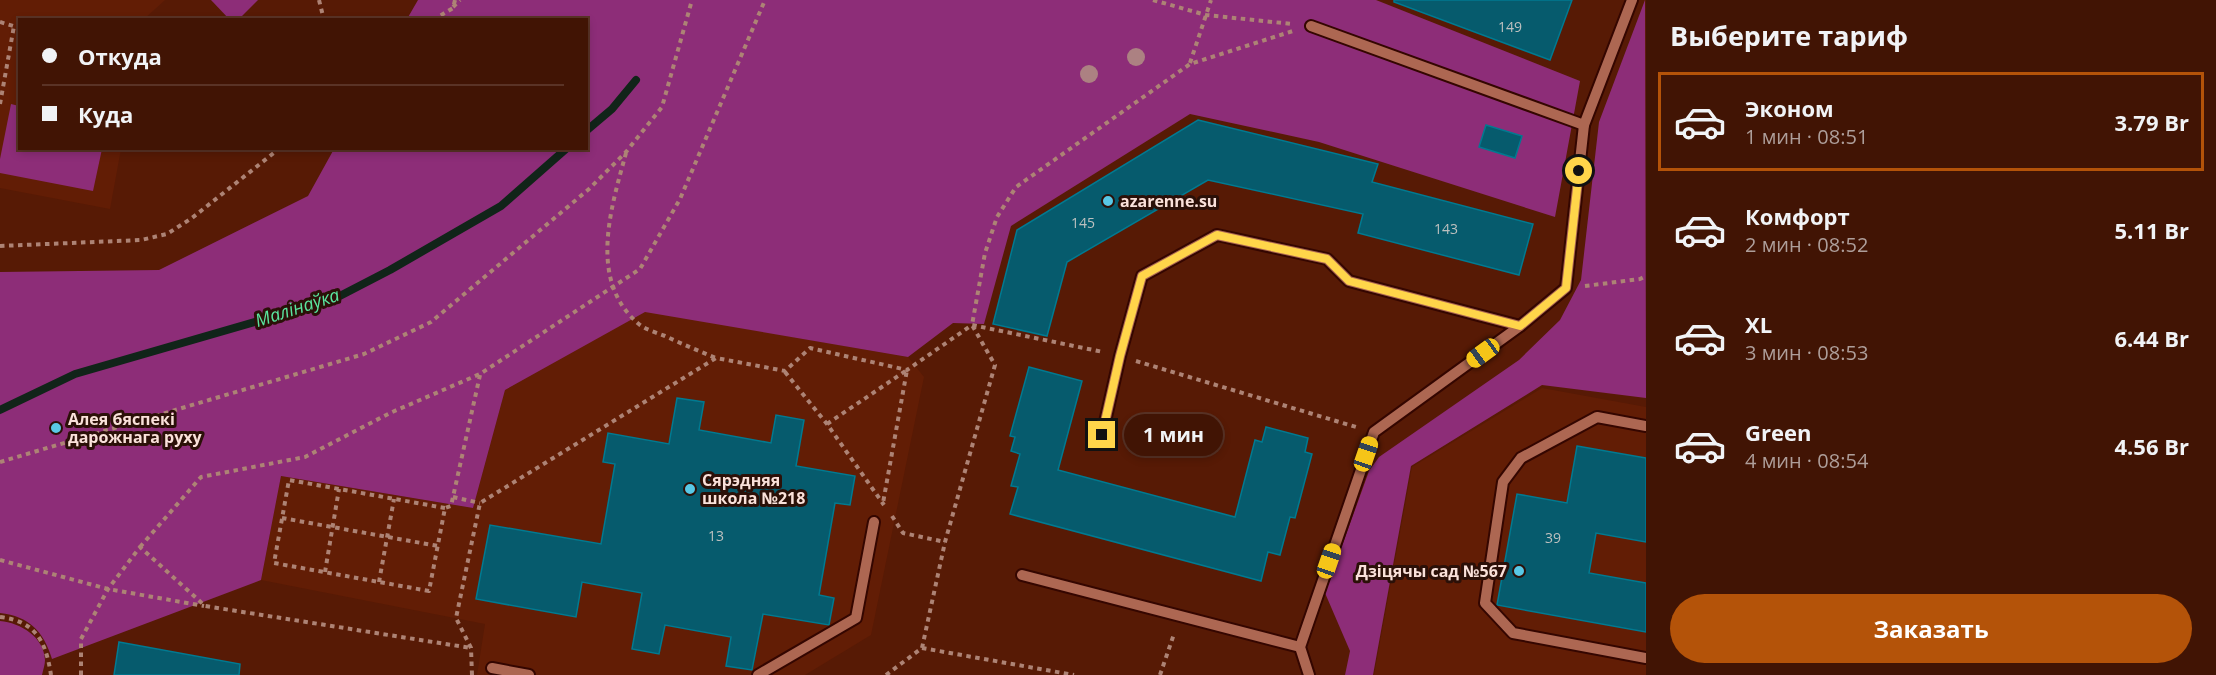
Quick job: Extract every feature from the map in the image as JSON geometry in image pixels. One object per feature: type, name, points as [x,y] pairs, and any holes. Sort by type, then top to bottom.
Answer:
[{"type":"lane","points":[[1309,675],[1300,647],[1374,432],[1520,326],[1566,288],[1584,125],[1632,0]]},
{"type":"lane","points":[[1311,26],[1584,125]]},
{"type":"lane","points":[[1102,435],[1120,356],[1142,276],[1217,235],[1327,259],[1349,281],[1520,326]]},
{"type":"lane","points":[[1646,426],[1597,417],[1521,458],[1503,482],[1485,603],[1513,633],[1646,658]]},
{"type":"lane","points":[[758,675],[856,618],[874,522]]},
{"type":"lane","points":[[1022,575],[1300,647]]},
{"type":"lane","points":[[492,668],[529,675]]},
{"type":"path","points":[[319,0],[324,18]]},
{"type":"path","points":[[436,18],[453,8],[455,0]]},
{"type":"path","points":[[441,18],[460,0]]},
{"type":"path","points":[[0,462],[364,354],[431,322],[589,189],[626,152],[662,107],[692,0]]},
{"type":"path","points":[[81,675],[81,639],[108,589],[140,547],[201,477],[305,457],[390,413],[480,374],[640,269],[680,199],[765,0]]},
{"type":"path","points":[[1153,0],[1206,15],[1311,26]]},
{"type":"path","points":[[1190,64],[1211,0]]},
{"type":"path","points":[[0,22],[17,27],[0,104]]},
{"type":"path","points":[[886,675],[922,648],[945,542],[994,365],[972,325],[988,244],[997,217],[1017,187],[1190,64],[1311,26]]},
{"type":"path","points":[[0,246],[141,240],[167,234],[192,218],[277,150]]},
{"type":"path","points":[[626,152],[610,211],[606,249],[613,286],[624,309],[642,326],[716,358],[785,372],[826,424],[903,533],[945,542]]},
{"type":"path","points":[[1566,288],[1640,279],[1646,276]]},
{"type":"path","points":[[826,424],[972,325],[1120,356],[1374,432]]},
{"type":"path","points":[[785,372],[810,348],[908,370]]},
{"type":"path","points":[[453,497],[480,502],[716,358]]},
{"type":"path","points":[[883,504],[908,370]]},
{"type":"path","points":[[445,508],[429,591],[274,563],[289,480],[445,508],[452,506],[480,374]]},
{"type":"path","points":[[326,572],[339,489]]},
{"type":"path","points":[[379,582],[394,499]]},
{"type":"path","points":[[472,675],[471,648],[456,618],[480,502]]},
{"type":"path","points":[[282,518],[438,546]]},
{"type":"path","points":[[140,547],[205,606]]},
{"type":"path","points":[[0,560],[108,589],[471,648]]},
{"type":"path","points":[[1160,675],[1162,663],[1180,616]]},
{"type":"path","points":[[0,617],[24,623],[37,633],[44,645],[51,675]]},
{"type":"path","points":[[922,648],[1074,675]]},
{"type":"shaded area","points":[[0,0],[165,0],[145,18],[18,18],[18,150],[121,150],[110,209],[0,188]]},
{"type":"shaded area","points":[[211,0],[258,0],[240,18],[228,18]]},
{"type":"shaded area","points":[[418,0],[1376,0],[1580,81],[1555,217],[1319,142],[1190,114],[1011,226],[984,324],[953,323],[908,357],[645,312],[505,390],[473,508],[281,476],[261,580],[52,659],[45,641],[34,627],[19,618],[0,613],[0,272],[159,270],[308,196],[333,150],[588,150],[588,18],[408,18]]},
{"type":"shaded area","points":[[1645,0],[1646,398],[1542,385],[1411,466],[1373,675],[1345,675],[1350,651],[1325,593],[1369,471],[1379,457],[1519,360],[1560,320],[1581,280],[1599,122]]},
{"type":"shaded area","points":[[11,104],[18,106],[18,150],[102,150],[93,191],[0,173],[0,159]]},
{"type":"shaded area","name":"Сярэдняя школа №218","points":[[645,311],[908,357],[924,377],[871,635],[805,675],[477,675],[485,624],[261,580],[281,476],[473,508],[505,390]]},
{"type":"shaded area","name":"Дзіцячы сад №567","points":[[1542,388],[1646,407],[1646,675],[1374,675],[1412,467]]},
{"type":"shaded area","points":[[0,621],[23,628],[36,638],[44,652],[45,662],[42,675],[0,675]]},
{"type":"building","points":[[1394,0],[1572,0],[1550,60],[1394,2]]},
{"type":"building","points":[[1198,120],[1378,164],[1372,182],[1533,224],[1519,275],[1358,233],[1363,214],[1208,180],[1067,262],[1047,336],[993,324],[1017,230]]},
{"type":"building","points":[[1486,125],[1522,136],[1515,158],[1479,147]]},
{"type":"building","points":[[1029,367],[1082,381],[1058,470],[1235,517],[1255,440],[1262,442],[1266,427],[1308,438],[1305,452],[1312,454],[1295,518],[1290,517],[1280,555],[1268,552],[1261,581],[1010,514],[1018,487],[1011,486],[1020,454],[1011,451],[1015,437],[1010,436]]},
{"type":"building","points":[[677,398],[704,402],[699,430],[771,443],[776,415],[804,420],[796,466],[855,476],[850,505],[835,503],[819,595],[834,598],[829,625],[763,614],[752,670],[726,666],[731,637],[665,625],[659,654],[632,649],[642,593],[582,582],[576,617],[476,599],[490,525],[601,544],[615,464],[603,462],[608,433],[669,444]]},
{"type":"building","points":[[1577,446],[1646,458],[1646,542],[1596,533],[1589,573],[1646,583],[1646,632],[1497,605],[1517,494],[1567,503]]},
{"type":"building","points":[[119,642],[240,664],[239,675],[114,675]]},
{"type":"waterway","name":"Малінаўка","points":[[588,129],[612,109],[636,80]]},
{"type":"waterway","name":"Малінаўка","points":[[0,410],[75,374],[334,299],[390,270],[501,206],[565,150]]},
{"type":"place","name":"azarenne.su","points":[[1108,201]]},
{"type":"place","name":"Алея бяспекі дарожнага руху","points":[[56,428]]},
{"type":"place","name":"Сярэдняя школа №218","points":[[690,489]]},
{"type":"place","name":"Дзіцячы сад №567","points":[[1519,571]]},
{"type":"route","points":[[1102,435],[1120,356],[1142,276],[1217,235],[1327,259],[1349,281],[1520,326],[1566,288],[1579,171]]}]
